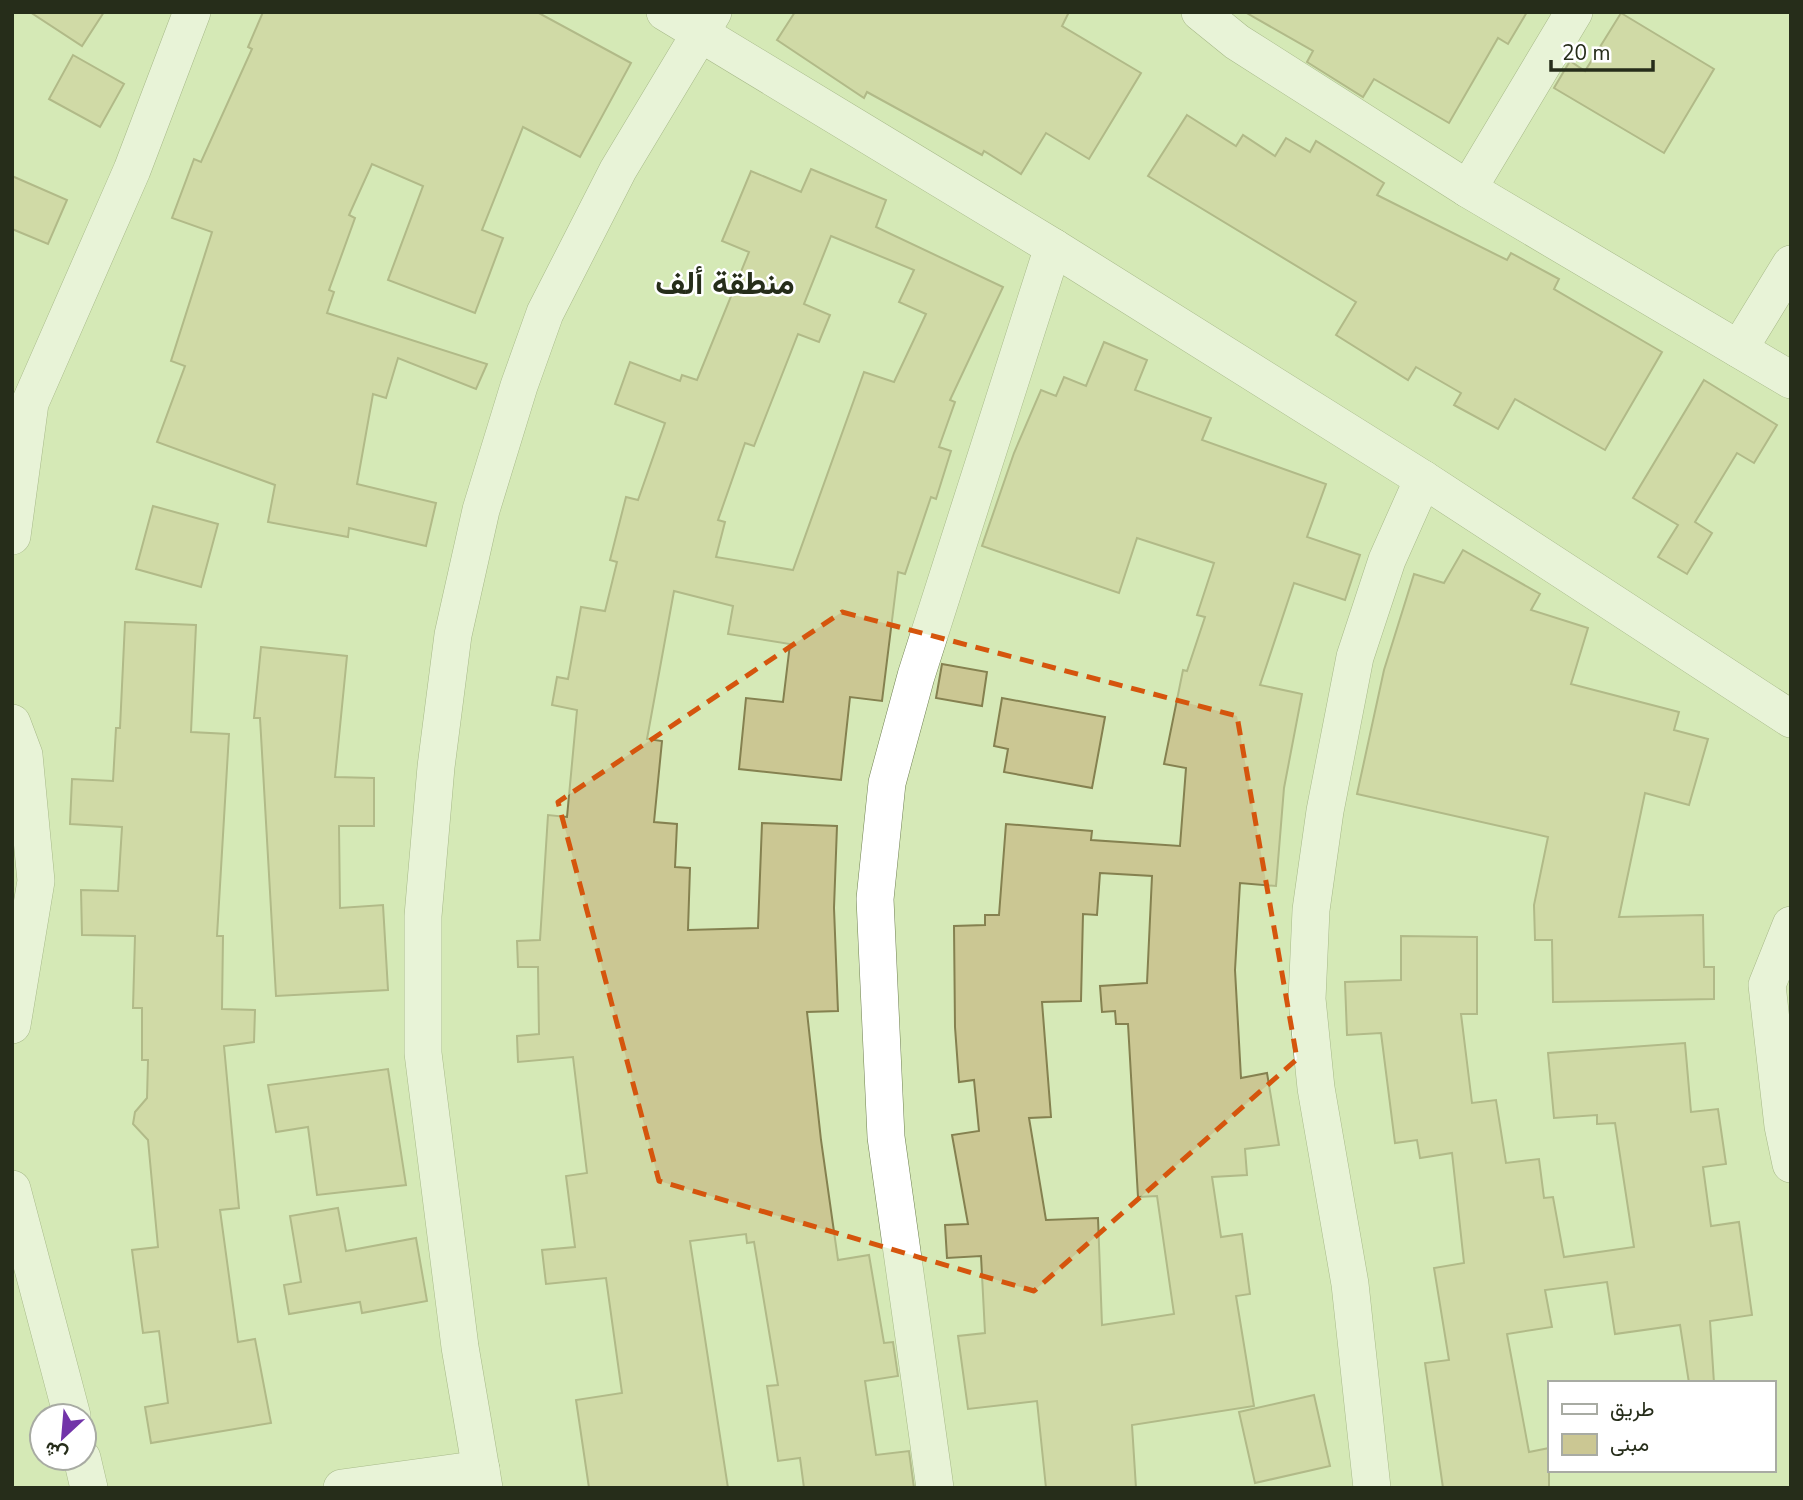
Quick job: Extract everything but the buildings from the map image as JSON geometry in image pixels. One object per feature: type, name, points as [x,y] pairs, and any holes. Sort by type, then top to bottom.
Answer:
[{"type":"street","points":[[12,536],[30,403],[132,170],[191,12]]},
{"type":"street","points":[[665,12],[706,23],[1053,247],[1423,479],[1791,719]]},
{"type":"street","points":[[1199,12],[1237,42],[1468,189],[1791,380]]},
{"type":"street","points":[[1468,189],[1574,12]]},
{"type":"street","points":[[342,1488],[482,1479],[457,1321],[423,1053],[424,916],[436,767],[453,635],[481,510],[519,386],[545,313],[618,170],[706,23]]},
{"type":"street","points":[[935,1488],[886,1137],[875,899],[887,783],[916,676],[1053,247]]},
{"type":"street","points":[[1739,349],[1791,264]]},
{"type":"street","points":[[1372,1488],[1350,1284],[1314,1076],[1307,999],[1311,910],[1325,811],[1355,657],[1387,560],[1423,479]]},
{"type":"street","points":[[12,723],[24,755],[36,881],[12,1026]]},
{"type":"street","points":[[1791,925],[1767,985],[1783,1126],[1791,1164]]},
{"type":"street","points":[[12,1189],[68,1402]]},
{"type":"highlighted area","points":[[842,612],[1237,716],[1297,1059],[1034,1291],[659,1181],[558,802]]},
{"type":"district","name":"منطقة ألف","points":[[725,283]]}]
